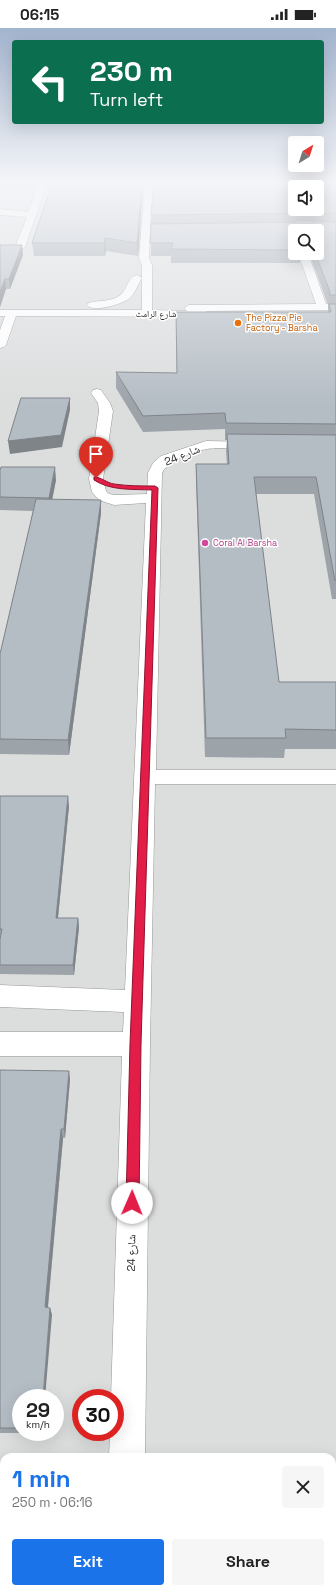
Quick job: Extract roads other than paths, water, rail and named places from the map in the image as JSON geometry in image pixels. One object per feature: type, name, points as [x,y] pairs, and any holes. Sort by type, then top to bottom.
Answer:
[{"type":"street","points":[[133,311],[137,278],[140,265],[144,258]]},
{"type":"street","points":[[144,258],[147,265],[151,296],[147,311]]},
{"type":"street","points":[[305,260],[322,307]]},
{"type":"street","points":[[3,314],[97,305],[112,302],[127,294],[131,283],[137,278]]},
{"type":"street","points":[[174,304],[202,308]]},
{"type":"street","name":"شارع الرامث","points":[[147,311],[202,308],[336,307]]},
{"type":"street","name":"شارع الرامث","points":[[28,311],[336,314]]},
{"type":"street","points":[[0,334],[3,314]]},
{"type":"street","points":[[0,345],[3,314]]},
{"type":"street","points":[[97,393],[104,403],[106,411],[96,478],[99,492],[104,497],[114,500],[155,493]]},
{"type":"street","name":"شارع 24","points":[[127,1453],[136,1044],[155,473],[158,466],[166,459],[190,452],[206,445],[271,446]]},
{"type":"street","points":[[146,777],[336,777]]},
{"type":"street","points":[[0,996],[138,1002]]},
{"type":"street","points":[[0,1044],[136,1044]]},
{"type":"place","name":"The Pizza Pie Factory - Barsha","points":[[238,323]]},
{"type":"place","name":"Coral Al Barsha","points":[[205,543]]}]
